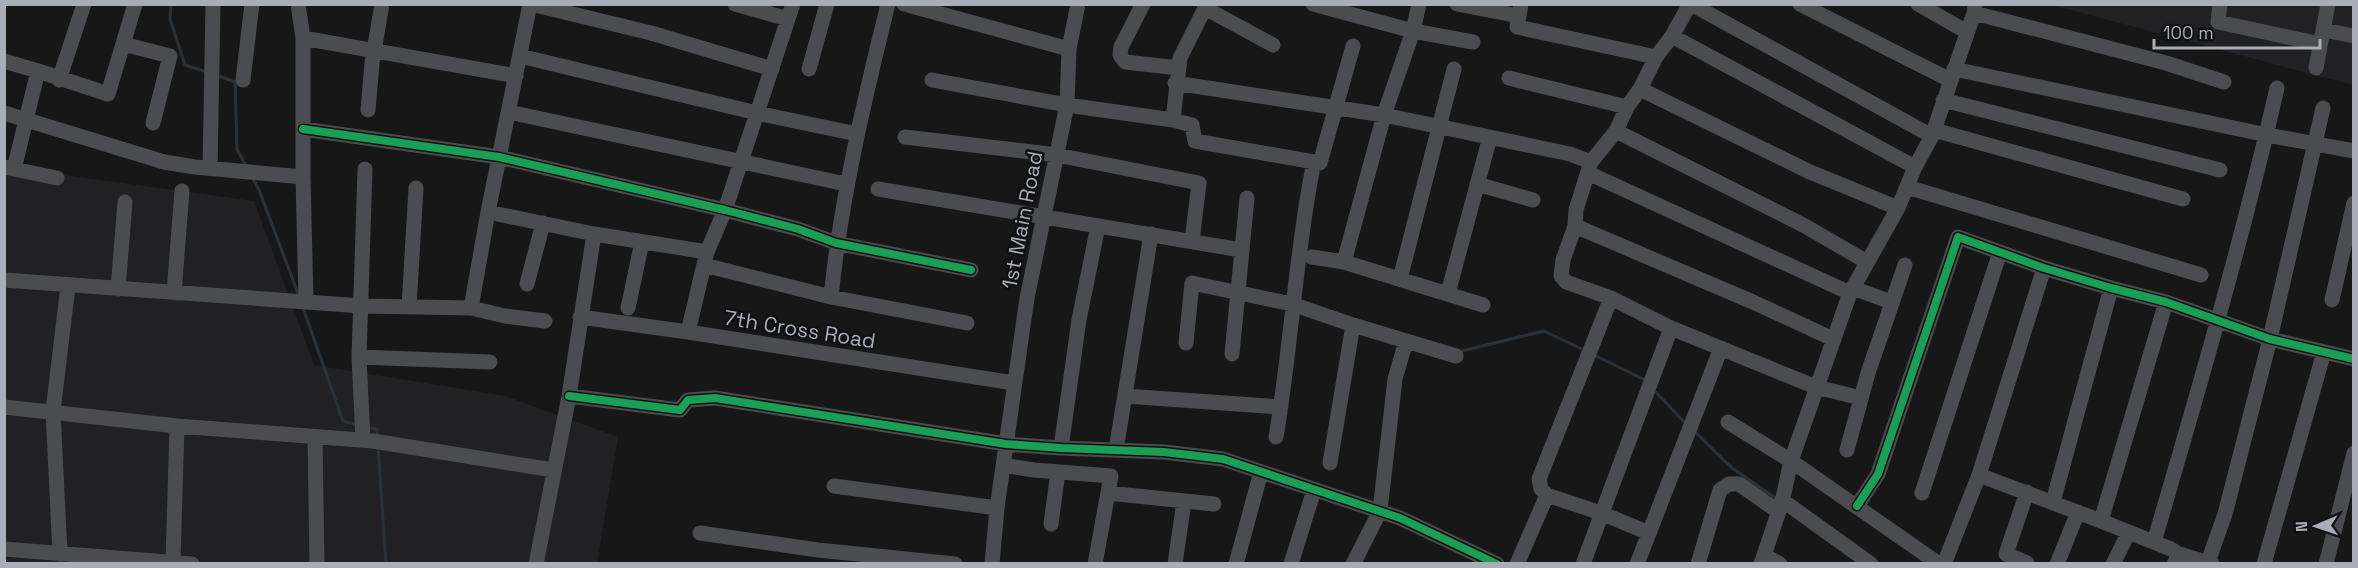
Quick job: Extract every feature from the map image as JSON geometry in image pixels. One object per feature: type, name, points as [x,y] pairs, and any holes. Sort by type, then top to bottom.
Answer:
[{"type":"street","points":[[59,80],[84,4]]},
{"type":"street","points":[[4,61],[108,94],[135,4]]},
{"type":"street","points":[[210,168],[213,4]]},
{"type":"street","points":[[243,80],[252,4]]},
{"type":"street","points":[[298,4],[303,38],[302,302]]},
{"type":"street","points":[[368,110],[372,63],[376,51],[382,4]]},
{"type":"street","points":[[471,308],[488,212],[531,4],[651,33],[772,69]]},
{"type":"street","points":[[688,332],[705,259],[725,210],[790,12],[735,4]]},
{"type":"street","points":[[809,69],[827,4]]},
{"type":"street","points":[[831,297],[836,243],[846,184],[888,4]]},
{"type":"street","points":[[904,4],[1069,49]]},
{"type":"street","name":"1st Main Road","points":[[992,564],[1014,383],[1042,217],[1067,105],[1069,49],[1078,4]]},
{"type":"street","points":[[1143,4],[1121,47],[1120,55],[1125,62],[1177,76],[1384,115],[1570,154],[1590,168],[1851,291],[1891,302]]},
{"type":"street","points":[[1313,4],[1413,31],[1473,42]]},
{"type":"street","points":[[1344,262],[1384,115],[1413,31],[1419,4]]},
{"type":"street","points":[[1457,4],[1520,10],[1518,27],[1656,57]]},
{"type":"street","points":[[1861,398],[1816,387],[1671,328],[1611,298],[1566,282],[1561,276],[1563,260],[1575,226],[1576,210],[1590,168],[1616,131],[1656,57],[1672,36],[1690,4],[1933,133],[2183,198]]},
{"type":"street","points":[[1800,4],[1952,74],[2354,151]]},
{"type":"street","points":[[1918,4],[1966,32]]},
{"type":"street","points":[[2220,4],[2218,22],[2322,37],[2354,36]]},
{"type":"street","points":[[2316,68],[2328,4]]},
{"type":"street","points":[[1173,120],[1180,58],[1206,6],[1273,45]]},
{"type":"street","points":[[1780,564],[1763,559],[1781,505],[1791,460],[1816,387],[1851,291],[1898,208],[1915,167],[1933,133],[1974,9],[2166,63],[2224,82]]},
{"type":"street","points":[[1672,36],[1915,167]]},
{"type":"street","points":[[303,38],[516,76]]},
{"type":"street","points":[[123,44],[170,56],[153,123]]},
{"type":"street","points":[[932,80],[1067,105],[1192,124],[1195,141],[1320,163],[1353,46]]},
{"type":"street","points":[[520,56],[757,113],[857,134]]},
{"type":"street","points":[[1400,279],[1454,69]]},
{"type":"street","points":[[38,71],[26,120],[9,168],[57,178]]},
{"type":"street","points":[[1509,78],[1627,107]]},
{"type":"street","points":[[2154,542],[2217,321],[2267,135],[2277,88]]},
{"type":"street","points":[[1640,89],[1810,172],[1898,208]]},
{"type":"street","points":[[1943,100],[2220,170]]},
{"type":"street","points":[[1979,475],[2154,542],[2177,559],[2210,563],[2225,514],[2270,339],[2317,143],[2323,108]]},
{"type":"street","points":[[509,112],[846,184]]},
{"type":"street","points":[[4,114],[164,162],[303,177]]},
{"type":"street","points":[[303,129],[499,157],[725,210],[798,229],[836,243],[971,270]]},
{"type":"street","points":[[1616,131],[1805,226],[1867,262]]},
{"type":"street","points":[[905,137],[1057,155],[1199,183],[1192,240]]},
{"type":"street","points":[[1448,293],[1490,137]]},
{"type":"street","points":[[365,169],[359,357],[369,435]]},
{"type":"street","points":[[1276,437],[1301,228],[1312,172]]},
{"type":"street","points":[[1477,184],[1533,200]]},
{"type":"street","points":[[409,307],[416,188]]},
{"type":"street","points":[[1907,188],[2201,275]]},
{"type":"street","points":[[879,189],[1241,250]]},
{"type":"street","points":[[174,293],[182,191]]},
{"type":"street","points":[[1232,354],[1247,198]]},
{"type":"street","points":[[118,289],[125,202]]},
{"type":"street","points":[[2332,300],[2354,202]]},
{"type":"street","points":[[488,212],[642,242],[831,297],[967,323]]},
{"type":"street","points":[[527,284],[543,223]]},
{"type":"street","points":[[1060,448],[1079,320],[1098,226]]},
{"type":"street","points":[[1575,226],[1833,339]]},
{"type":"street","points":[[536,564],[568,396],[594,234]]},
{"type":"street","points":[[1116,450],[1151,234]]},
{"type":"street","points":[[1857,506],[1878,474],[1958,237],[2044,268],[2166,302],[2270,339],[2354,359]]},
{"type":"street","points":[[628,308],[642,242]]},
{"type":"street","points":[[1922,493],[2000,252]]},
{"type":"street","points":[[1312,257],[1344,262],[1483,305]]},
{"type":"street","points":[[1846,450],[1891,302],[1905,265]]},
{"type":"street","points":[[1944,564],[1979,475],[2044,268]]},
{"type":"street","points":[[4,288],[5,280],[362,306],[471,308],[505,316],[545,321]]},
{"type":"street","points":[[1186,343],[1192,283],[1292,304],[1353,326],[1456,356]]},
{"type":"street","points":[[60,554],[53,411],[68,286]]},
{"type":"street","points":[[2053,502],[2111,288]]},
{"type":"street","points":[[1611,298],[1539,478],[1541,489],[1547,495],[1601,513],[1649,533]]},
{"type":"street","points":[[2101,521],[2166,302]]},
{"type":"street","name":"7th Cross Road","points":[[580,317],[1014,383]]},
{"type":"street","points":[[1330,463],[1353,326]]},
{"type":"street","points":[[1583,564],[1671,328]]},
{"type":"street","points":[[1353,564],[1380,511],[1395,380],[1406,341]]},
{"type":"street","points":[[1637,564],[1721,348]]},
{"type":"street","points":[[2264,564],[2324,352]]},
{"type":"street","points":[[359,357],[490,362]]},
{"type":"street","points":[[568,396],[680,410],[688,400],[715,398],[1006,444],[1164,452],[1222,459],[1400,518],[1497,564]]},
{"type":"street","points":[[1125,396],[1281,407]]},
{"type":"street","points":[[4,407],[177,426],[315,437],[369,435],[553,470]]},
{"type":"street","points":[[1728,422],[1791,460],[1939,564]]},
{"type":"street","points":[[173,562],[177,426]]},
{"type":"street","points":[[315,437],[317,564]]},
{"type":"street","points":[[2326,564],[2354,453]]},
{"type":"street","points":[[1003,465],[1111,476],[1095,564]]},
{"type":"street","points":[[1051,524],[1058,472]]},
{"type":"street","points":[[1236,564],[1261,472]]},
{"type":"street","points":[[1698,564],[1720,490],[1729,484],[1739,484],[1781,505],[1871,564]]},
{"type":"street","points":[[834,486],[997,508]]},
{"type":"street","points":[[1291,564],[1314,490]]},
{"type":"street","points":[[2027,492],[2006,554],[2027,562]]},
{"type":"street","points":[[1108,493],[1214,504]]},
{"type":"street","points":[[1517,564],[1547,495]]},
{"type":"street","points":[[1175,564],[1184,501]]},
{"type":"street","points":[[2057,564],[2078,512]]},
{"type":"street","points":[[2113,564],[2129,532]]},
{"type":"street","points":[[700,533],[818,550],[955,564]]},
{"type":"street","points":[[4,549],[120,561],[192,564]]},
{"type":"shaded area","points":[[2052,5],[2353,5],[2353,85]]},
{"type":"shaded area","points":[[5,167],[254,201],[314,365],[505,396],[618,437],[597,563],[5,564]]},
{"type":"waterway","points":[[171,4],[170,19],[185,65],[207,72]]},
{"type":"waterway","points":[[216,75],[235,82],[237,149],[246,166]]},
{"type":"waterway","points":[[252,177],[299,296]]},
{"type":"waterway","points":[[302,305],[343,421],[357,425]]},
{"type":"waterway","points":[[1458,352],[1544,331],[1586,351]]},
{"type":"waterway","points":[[1594,355],[1645,380]]},
{"type":"waterway","points":[[1653,389],[1686,424]]},
{"type":"waterway","points":[[367,427],[377,429],[378,436]]},
{"type":"waterway","points":[[1695,432],[1732,468],[1778,500]]},
{"type":"waterway","points":[[378,446],[386,564]]},
{"type":"cycle path","points":[[303,129],[499,157],[725,210],[798,229],[836,243],[971,270]]},
{"type":"cycle path","points":[[1857,506],[1878,474],[1958,237],[2044,268],[2166,302],[2270,339],[2354,359]]},
{"type":"cycle path","points":[[569,396],[680,410],[688,400],[715,398],[1006,444],[1164,452],[1223,459],[1400,518],[1497,564]]}]
